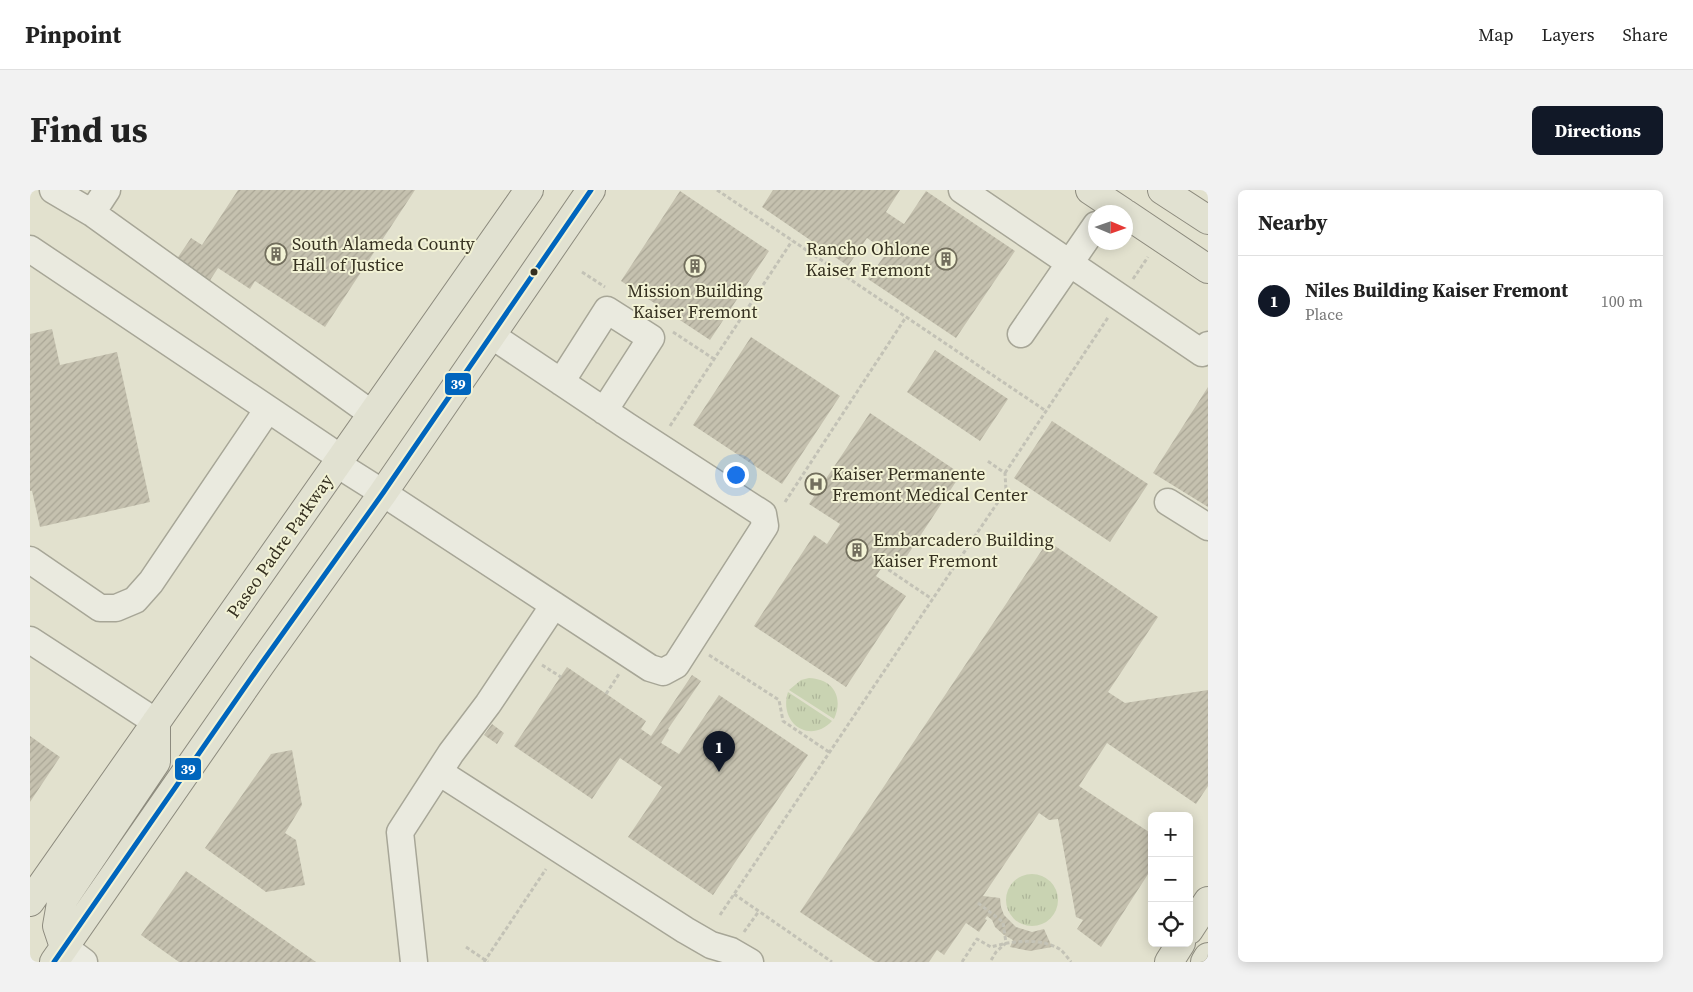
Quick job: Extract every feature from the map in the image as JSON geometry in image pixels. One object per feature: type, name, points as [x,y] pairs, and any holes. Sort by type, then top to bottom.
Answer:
[{"type":"main road","name":"Paseo Padre Parkway","points":[[30,902],[529,190]]},
{"type":"main road","points":[[67,957],[261,664],[384,493],[591,190]]},
{"type":"main road","points":[[1162,190],[1208,220]]},
{"type":"main road","points":[[1133,225],[1208,269]]},
{"type":"main road","points":[[67,957],[57,926],[61,903],[156,762],[156,722]]},
{"type":"main road","points":[[1193,924],[1208,901]]},
{"type":"main road","points":[[1169,962],[1178,947]]},
{"type":"main road","points":[[1205,962],[1208,957]]},
{"type":"lane","points":[[53,190],[92,213],[372,414]]},
{"type":"lane","points":[[92,213],[108,190]]},
{"type":"lane","points":[[962,190],[1202,354],[1208,344]]},
{"type":"lane","points":[[1021,334],[1088,238]]},
{"type":"lane","points":[[30,249],[268,409],[384,493],[642,663],[663,672],[676,665],[765,526],[762,514],[491,335]]},
{"type":"lane","points":[[560,382],[606,310],[651,338],[604,411]]},
{"type":"lane","points":[[30,560],[100,608],[116,608],[135,600],[151,582],[268,409]]},
{"type":"lane","points":[[1168,502],[1208,527]]},
{"type":"lane","points":[[414,962],[400,832],[554,605]]},
{"type":"lane","points":[[30,640],[156,722]]},
{"type":"lane","points":[[439,772],[685,930],[711,945],[731,951],[745,951]]},
{"type":"path","points":[[717,190],[1046,411]]},
{"type":"path","points":[[665,433],[792,241]]},
{"type":"path","points":[[1130,284],[1149,256]]},
{"type":"path","points":[[720,915],[1006,490],[1005,473],[1112,311]]},
{"type":"path","points":[[785,502],[906,317]]},
{"type":"path","points":[[986,460],[1005,473]]},
{"type":"path","points":[[883,566],[932,599]]},
{"type":"path","points":[[704,652],[779,700],[783,721],[829,752]]},
{"type":"path","points":[[535,660],[561,677]]},
{"type":"path","points":[[606,694],[620,672]]},
{"type":"path","points":[[466,946],[486,961],[548,866]]},
{"type":"path","points":[[734,894],[832,962]]},
{"type":"path","points":[[978,904],[1002,922],[1006,943]]},
{"type":"path","points":[[745,951],[759,911]]},
{"type":"path","points":[[962,962],[978,939],[991,947],[1006,943],[1027,942],[1045,944],[1060,950],[1071,962]]},
{"type":"path","points":[[990,962],[996,952],[1006,943]]},
{"type":"green space","points":[[809,678],[824,682],[834,691],[838,703],[834,719],[789,690],[801,680]]},
{"type":"green space","points":[[788,692],[832,721],[823,728],[814,731],[806,731],[798,727],[788,713],[786,703]]},
{"type":"green space","points":[[1032,874],[1042,876],[1050,882],[1056,890],[1058,900],[1056,910],[1050,918],[1042,924],[1032,926],[1022,924],[1014,918],[1008,910],[1006,900],[1008,890],[1014,882],[1022,876]]},
{"type":"building","name":"South Alameda County Hall of Justice","points":[[238,190],[415,190],[325,327],[255,281],[250,289],[218,268],[207,285],[174,263],[191,238],[202,245]]},
{"type":"building","name":"Rancho Ohlone Kaiser Fremont","points":[[773,190],[900,190],[886,212],[904,224],[926,191],[1015,251],[956,338],[868,279],[887,252],[867,238],[848,266],[762,207]]},
{"type":"building","name":"Mission Building Kaiser Fremont","points":[[680,191],[769,251],[710,340],[621,281]]},
{"type":"building","points":[[52,329],[60,365],[117,352],[150,502],[40,527],[32,491],[30,491],[30,334]]},
{"type":"building","points":[[751,337],[840,396],[782,484],[693,425]]},
{"type":"building","points":[[935,350],[1008,399],[980,441],[907,392]]},
{"type":"building","points":[[1208,387],[1208,507],[1153,473]]},
{"type":"building","name":"Embarcadero Building Kaiser Fremont","points":[[870,413],[961,474],[901,565],[889,557],[876,576],[906,596],[846,687],[754,626],[814,535],[827,544],[840,524],[809,504]]},
{"type":"building","points":[[1052,421],[1148,484],[1110,542],[1014,478]]},
{"type":"building","points":[[1048,541],[1158,617],[1108,692],[1125,703],[1208,690],[1208,786],[1196,804],[1107,743],[1079,786],[1148,831],[1148,874],[1101,947],[1077,929],[1083,920],[1076,917],[1058,819],[1049,820],[1039,813],[983,896],[1000,898],[1004,915],[1016,927],[1032,932],[1044,929],[1052,947],[1030,951],[1010,947],[1013,940],[995,927],[992,920],[987,916],[985,919],[987,920],[979,932],[966,923],[944,955],[937,950],[929,962],[875,962],[800,912]]},
{"type":"building","points":[[567,667],[646,721],[641,729],[651,736],[692,675],[701,681],[668,729],[661,743],[679,754],[719,695],[808,755],[713,895],[628,837],[662,787],[620,758],[592,799],[514,746]]},
{"type":"building","points":[[492,724],[504,733],[497,744],[484,735]]},
{"type":"building","points":[[30,736],[60,757],[30,802]]},
{"type":"building","points":[[292,750],[302,805],[285,833],[296,840],[305,885],[266,892],[205,848],[271,754]]},
{"type":"building","points":[[186,871],[316,962],[179,962],[141,935]]},
{"type":"transit line","name":"39","points":[[54,962],[261,664],[383,493],[591,190]]},
{"type":"place","name":"South Alameda County Hall of Justice","points":[[276,254]]},
{"type":"place","name":"Rancho Ohlone Kaiser Fremont","points":[[946,259]]},
{"type":"place","name":"Mission Building Kaiser Fremont","points":[[695,266]]},
{"type":"place","name":"Kaiser Permanente Fremont Medical Center","points":[[816,484]]},
{"type":"place","name":"Embarcadero Building Kaiser Fremont","points":[[857,550]]},
{"type":"place","name":"Niles Building Kaiser Fremont","points":[[719,772]]}]
